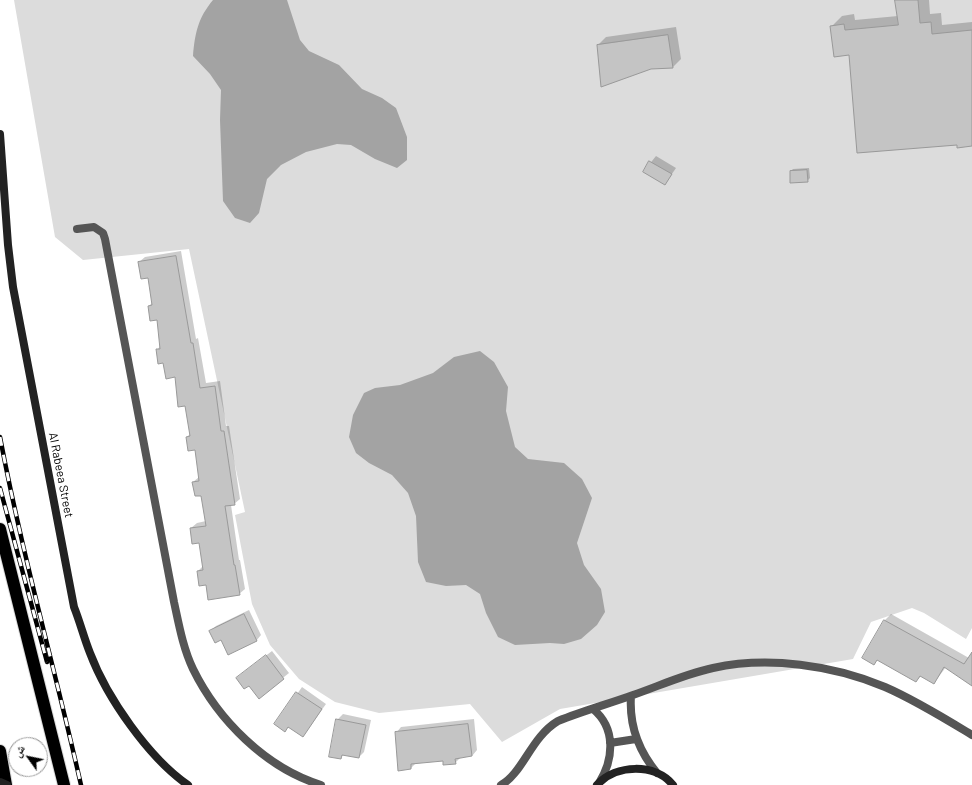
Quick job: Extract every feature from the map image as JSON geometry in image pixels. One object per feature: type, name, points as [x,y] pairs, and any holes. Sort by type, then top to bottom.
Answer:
[{"type":"highway","points":[[0,529],[64,785]]},
{"type":"highway","points":[[0,751],[6,785]]},
{"type":"main road","name":"Al Rabeea Street","points":[[0,134],[8,244],[14,294],[74,607],[90,654],[114,699],[143,741],[178,778],[188,785]]},
{"type":"main road","points":[[598,784],[612,774],[626,769],[642,769],[657,773],[672,783],[682,785]]},
{"type":"main road","points":[[178,778],[185,785]]},
{"type":"main road","points":[[0,782],[6,785]]},
{"type":"street","points":[[77,229],[94,227],[103,234],[105,238],[174,602],[181,636],[193,669],[210,699],[232,725],[256,749],[285,769],[321,785]]},
{"type":"street","points":[[501,785],[512,777],[535,741],[550,726],[558,721],[680,678],[713,668],[748,663],[783,664],[817,668],[851,675],[884,687],[916,702],[972,736]]},
{"type":"street","points":[[631,696],[631,718],[636,739],[645,757],[657,773]]},
{"type":"street","points":[[593,709],[606,724],[610,743],[608,764],[598,784]]},
{"type":"street","points":[[610,743],[636,739]]},
{"type":"shaded area","points":[[14,0],[972,0],[972,628],[966,639],[924,613],[912,608],[871,622],[853,659],[560,709],[502,742],[470,704],[379,713],[335,702],[299,679],[270,645],[252,604],[235,515],[245,512],[189,249],[83,260],[55,237]]},
{"type":"shaded area","points":[[213,0],[287,0],[300,40],[309,51],[339,65],[362,89],[382,98],[396,108],[407,137],[407,160],[397,168],[375,159],[351,145],[337,144],[306,152],[281,165],[267,179],[259,213],[250,223],[235,218],[223,201],[220,120],[221,90],[210,74],[193,56],[198,26],[204,13]]},
{"type":"shaded area","points":[[480,351],[494,362],[508,387],[506,411],[515,447],[528,459],[564,463],[582,479],[592,498],[577,543],[584,565],[601,589],[605,612],[597,625],[581,639],[564,644],[550,643],[515,645],[498,637],[486,613],[480,594],[466,585],[446,586],[426,582],[418,562],[416,516],[408,493],[392,475],[369,463],[356,453],[349,437],[353,415],[364,393],[375,388],[400,385],[433,373],[454,357]]},
{"type":"building","points":[[895,0],[918,0],[920,23],[931,22],[932,34],[972,30],[972,146],[957,148],[957,145],[857,153],[849,55],[834,57],[830,26],[844,24],[845,30],[898,25]]},
{"type":"building","points":[[668,35],[673,68],[651,69],[601,87],[597,45]]},
{"type":"building","points":[[649,161],[672,174],[665,185],[643,172]]},
{"type":"building","points":[[807,170],[808,182],[790,183],[790,171]]},
{"type":"building","points":[[176,256],[200,388],[215,386],[221,431],[224,431],[235,505],[225,506],[240,595],[208,600],[206,585],[199,586],[197,571],[203,570],[199,543],[192,544],[190,528],[206,526],[201,496],[195,496],[192,482],[199,481],[195,450],[188,451],[186,437],[190,436],[185,406],[178,407],[175,377],[166,379],[163,363],[158,364],[156,349],[160,349],[157,320],[150,321],[148,306],[152,305],[148,278],[141,279],[138,262]]},
{"type":"building","points":[[244,614],[257,641],[228,655],[221,640],[215,643],[209,631]]},
{"type":"building","points":[[884,620],[964,664],[972,652],[972,686],[944,667],[934,684],[920,676],[916,682],[877,660],[874,665],[862,658]]},
{"type":"building","points":[[266,655],[284,679],[259,699],[249,686],[244,689],[236,678]]},
{"type":"building","points":[[296,692],[322,709],[303,737],[288,727],[285,732],[274,724]]},
{"type":"building","points":[[336,719],[366,725],[359,758],[342,755],[341,759],[329,757]]},
{"type":"building","points":[[468,724],[472,756],[455,759],[456,764],[443,765],[443,761],[411,764],[411,769],[398,771],[395,732]]},
{"type":"railway","points":[[0,437],[28,568],[81,785]]},
{"type":"railway","points":[[0,488],[47,662]]}]
